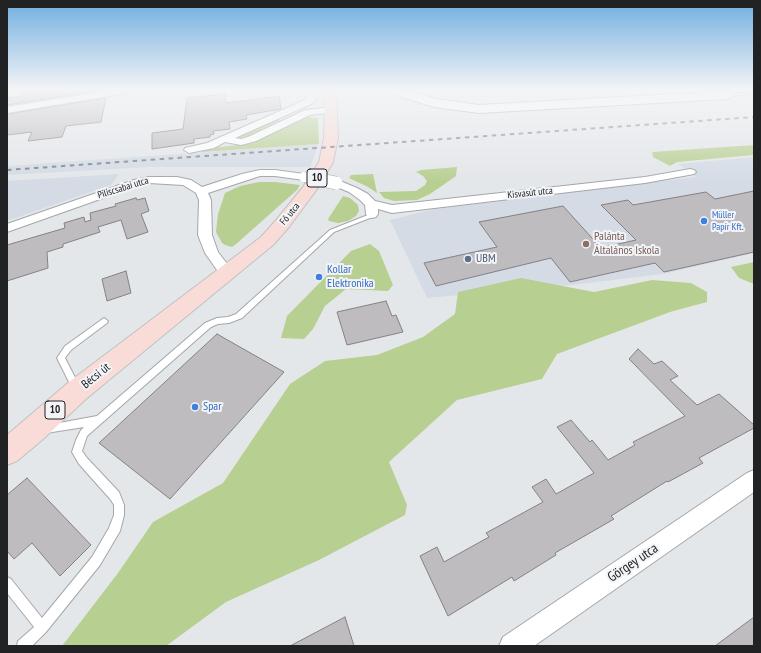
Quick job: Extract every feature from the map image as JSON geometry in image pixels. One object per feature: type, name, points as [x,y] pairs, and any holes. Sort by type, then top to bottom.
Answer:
[{"type":"main road","name":"Fő utca","points":[[187,303],[267,241],[297,206],[323,169],[328,154],[331,120]]},
{"type":"main road","name":"Bécsi út","points":[[7,452],[33,431],[78,390],[187,303]]},
{"type":"street","points":[[189,150],[210,146],[266,120]]},
{"type":"street","points":[[224,139],[241,142],[252,139],[287,120]]},
{"type":"street","name":"Kisvasút utca","points":[[372,210],[645,180],[690,172]]},
{"type":"street","points":[[227,273],[212,253],[205,235],[205,200],[201,191],[246,176],[260,173],[275,173],[336,183],[353,190],[364,197],[372,210]]},
{"type":"street","name":"Piliscsabai utca","points":[[7,228],[120,188],[149,180],[177,180],[187,182],[201,191]]},
{"type":"street","name":"Görgey utca","points":[[512,646],[754,480]]},
{"type":"lane","points":[[23,646],[42,628],[96,561],[114,531],[119,515],[119,505],[115,496],[83,462],[77,452],[78,442],[84,433],[208,325],[217,321],[229,320],[239,316],[332,231],[372,210]]},
{"type":"lane","points":[[78,390],[61,358],[68,348],[104,321]]},
{"type":"lane","points":[[33,431],[98,420]]},
{"type":"lane","points":[[7,583],[42,628]]},
{"type":"shaded area","points":[[319,144],[310,167],[151,167],[7,175],[7,166]]},
{"type":"shaded area","points":[[754,157],[754,253],[663,274],[571,285],[427,298],[390,220],[434,209],[696,177],[678,164]]},
{"type":"shaded area","points":[[119,174],[111,185],[7,221],[7,181]]},
{"type":"green space","points":[[270,120],[279,120],[249,136],[241,138],[236,137]]},
{"type":"green space","points":[[297,120],[318,120],[319,144],[202,152],[203,150],[213,148],[252,143]]},
{"type":"green space","points":[[754,145],[754,155],[677,162],[670,166],[653,157],[652,152]]},
{"type":"green space","points":[[457,167],[456,176],[430,194],[417,200],[394,201],[384,198],[379,192],[416,191],[425,185],[427,181],[423,176],[416,172],[421,170]]},
{"type":"green space","points":[[373,174],[377,193],[349,178],[351,175]]},
{"type":"green space","points":[[259,182],[300,185],[297,190],[235,245],[232,247],[225,245],[222,243],[216,232],[218,214],[225,193],[240,186]]},
{"type":"green space","points":[[343,196],[350,198],[358,205],[359,211],[356,216],[348,221],[338,223],[329,221],[328,219]]},
{"type":"green space","points":[[370,244],[379,251],[393,285],[388,291],[346,289],[325,306],[313,329],[304,339],[281,338],[287,316],[351,251]]},
{"type":"green space","points":[[754,262],[754,284],[739,278],[731,267]]},
{"type":"green space","points":[[521,278],[594,292],[652,280],[691,283],[707,292],[707,302],[670,312],[557,354],[542,379],[457,400],[389,462],[407,505],[405,515],[319,560],[226,602],[166,646],[62,646],[118,573],[153,522],[223,483],[290,384],[325,361],[377,355],[423,337],[455,314],[458,292]]},
{"type":"building","points":[[7,120],[101,120],[101,122],[66,126],[62,137],[28,141],[32,132],[7,135]]},
{"type":"building","points":[[184,120],[238,120],[229,122],[230,129],[213,131],[214,134],[210,135],[210,137],[194,139],[194,143],[152,149],[152,133],[183,129]]},
{"type":"building","points":[[754,191],[754,252],[664,272],[655,263],[570,282],[551,258],[436,286],[424,263],[497,247],[479,222],[563,206],[601,248],[636,240],[601,205],[628,200],[633,205],[706,192],[715,199]]},
{"type":"building","points":[[136,198],[137,200],[145,198],[149,211],[141,214],[148,232],[127,239],[121,220],[98,227],[100,232],[63,244],[63,247],[47,252],[48,268],[7,281],[7,245],[65,228],[64,223],[84,217],[85,222],[91,220],[90,213],[116,206],[115,204]]},
{"type":"building","points":[[126,271],[131,293],[107,301],[102,279]]},
{"type":"building","points":[[386,301],[392,316],[396,315],[403,332],[347,345],[337,312]]},
{"type":"building","name":"Spar","points":[[217,334],[284,372],[170,499],[99,443]]},
{"type":"building","points":[[638,349],[654,364],[662,361],[678,376],[670,380],[697,405],[719,394],[754,425],[754,428],[699,458],[703,463],[668,482],[667,481],[611,516],[614,519],[555,553],[556,555],[514,581],[512,577],[448,616],[420,556],[437,547],[444,562],[489,537],[486,533],[543,502],[532,487],[546,479],[556,494],[594,473],[557,427],[571,420],[590,442],[592,440],[608,460],[635,445],[633,442],[685,416],[629,359]]},
{"type":"building","points":[[27,478],[91,545],[60,576],[32,543],[14,559],[7,551],[7,495]]},
{"type":"building","points":[[345,617],[354,646],[290,646]]},
{"type":"building","points":[[754,617],[754,646],[715,646]]},
{"type":"railway","points":[[7,170],[705,120]]},
{"type":"place","name":"Müller Papír Kft.","points":[[704,221]]},
{"type":"place","name":"Palánta Általános Iskola","points":[[586,244]]},
{"type":"place","name":"UBM","points":[[468,259]]},
{"type":"place","name":"Kollar Elektronika","points":[[319,277]]},
{"type":"place","name":"Spar","points":[[195,407]]}]
